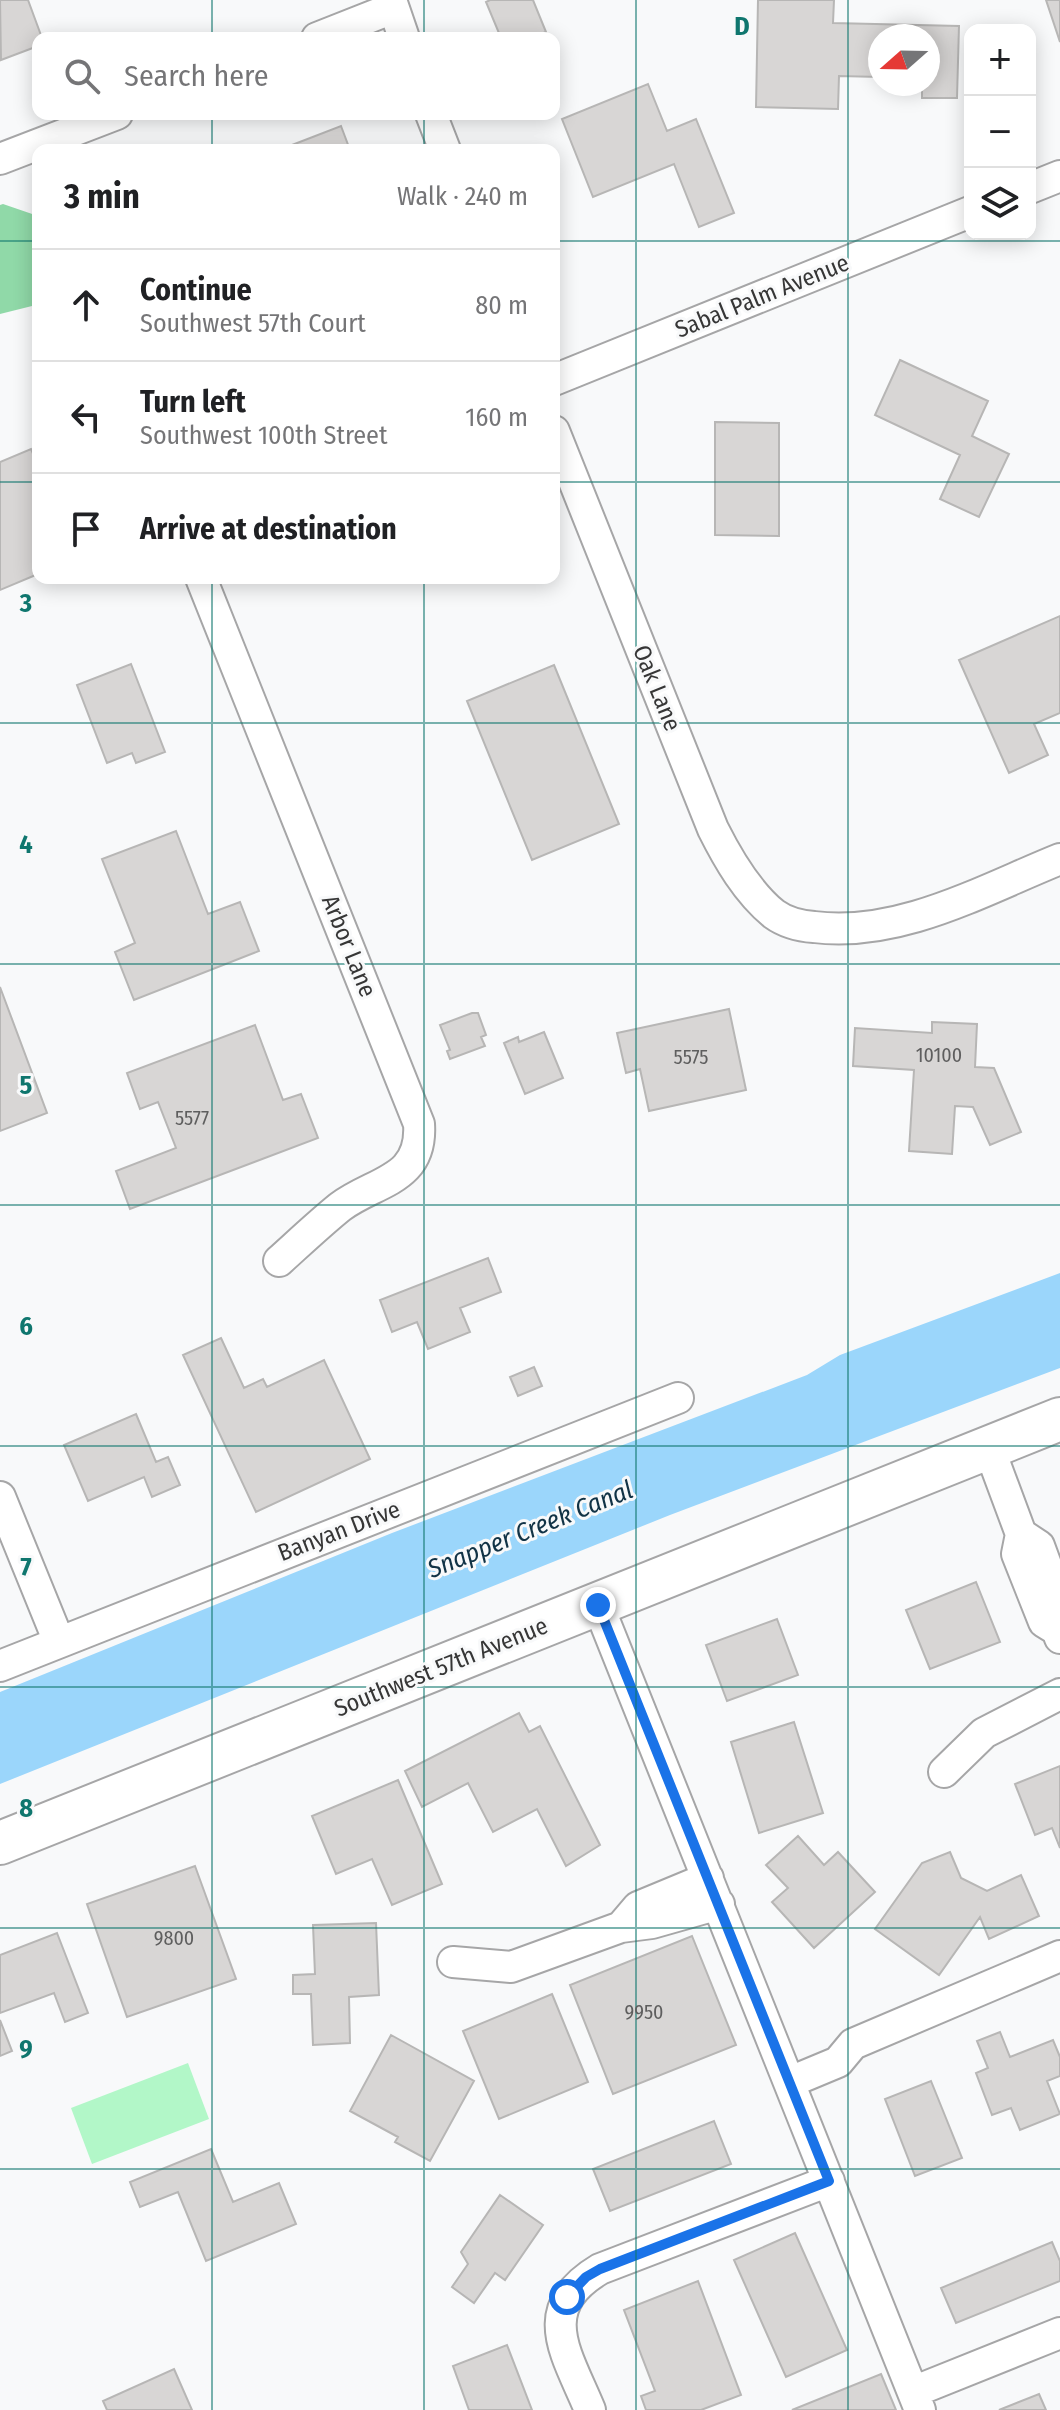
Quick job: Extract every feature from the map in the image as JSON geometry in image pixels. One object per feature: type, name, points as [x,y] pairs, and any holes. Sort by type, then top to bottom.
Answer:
[{"type":"main road","name":"Southwest 57th Avenue","points":[[0,1843],[1060,1419]]},
{"type":"street","points":[[330,32],[392,4],[402,32]]},
{"type":"street","points":[[62,144],[106,120]]},
{"type":"street","points":[[433,120],[443,144]]},
{"type":"street","points":[[0,159],[32,160]]},
{"type":"street","points":[[1036,186],[1060,176]]},
{"type":"street","name":"Sabal Palm Avenue","points":[[560,378],[964,214]]},
{"type":"street","name":"Oak Lane","points":[[560,446],[713,829],[726,856],[759,899],[776,915],[816,928],[848,930],[898,923],[1060,859]]},
{"type":"street","name":"Arbor Lane","points":[[203,584],[419,1124],[417,1148],[404,1169],[386,1184],[341,1207],[279,1261]]},
{"type":"street","name":"Banyan Drive","points":[[0,1666],[678,1398]]},
{"type":"street","points":[[989,1448],[1021,1534],[1017,1554],[1044,1622],[1059,1624]]},
{"type":"street","points":[[0,1497],[59,1642]]},
{"type":"street","points":[[598,1605],[917,2401],[1060,2333]]},
{"type":"street","points":[[944,1772],[984,1733],[1060,1694]]},
{"type":"street","points":[[453,1962],[511,1967],[621,1927],[652,1923],[713,1891]]},
{"type":"street","points":[[786,2072],[838,2041],[853,2044],[1060,1956]]},
{"type":"street","points":[[590,2410],[561,2337],[560,2321],[567,2297],[580,2282],[600,2269],[829,2181]]},
{"type":"green space","points":[[0,205],[32,214],[32,306],[0,314]]},
{"type":"green space","points":[[188,2063],[209,2119],[92,2164],[71,2108]]},
{"type":"water","name":"Snapper Creek Canal","points":[[1060,1273],[1060,1368],[670,1515],[0,1784],[0,1692],[392,1533],[807,1375],[840,1355]]},
{"type":"building","points":[[0,0],[28,0],[40,32],[32,32],[32,48],[1,60]]},
{"type":"building","points":[[533,0],[546,32],[498,32],[486,2]]},
{"type":"building","points":[[758,0],[834,0],[833,23],[875,24],[868,24],[868,77],[839,76],[838,109],[756,107]]},
{"type":"building","points":[[1046,0],[1060,0],[1060,42]]},
{"type":"building","points":[[940,26],[959,26],[957,98],[922,98],[940,96]]},
{"type":"building","points":[[648,84],[667,131],[696,119],[734,213],[699,227],[674,164],[593,197],[562,119]]},
{"type":"building","points":[[341,126],[348,144],[294,144]]},
{"type":"building","points":[[900,360],[988,401],[972,436],[1009,454],[979,517],[940,499],[960,455],[875,415]]},
{"type":"building","points":[[715,422],[779,423],[779,536],[715,535]]},
{"type":"building","points":[[31,449],[32,451],[32,577],[0,590],[0,462]]},
{"type":"building","points":[[1060,616],[1060,713],[1034,724],[1048,755],[1009,773],[959,660]]},
{"type":"building","points":[[131,664],[165,752],[136,763],[132,753],[107,763],[77,685]]},
{"type":"building","points":[[554,665],[619,824],[532,860],[467,701]]},
{"type":"building","points":[[176,831],[208,914],[240,902],[259,951],[134,1000],[115,952],[135,943],[102,859]]},
{"type":"building","points":[[0,987],[47,1113],[0,1131]]},
{"type":"building","points":[[729,1009],[746,1090],[649,1111],[640,1069],[626,1073],[617,1033]]},
{"type":"building","points":[[478,1013],[486,1035],[481,1037],[485,1046],[450,1059],[447,1051],[450,1050],[440,1025]]},
{"type":"building","points":[[932,1022],[977,1024],[975,1067],[994,1068],[1021,1132],[990,1145],[973,1107],[955,1106],[952,1154],[909,1151],[914,1070],[853,1066],[855,1028],[932,1033]]},
{"type":"building","points":[[255,1025],[283,1100],[301,1094],[318,1138],[130,1209],[116,1171],[176,1148],[158,1102],[140,1109],[127,1073]]},
{"type":"building","points":[[544,1032],[563,1078],[525,1094],[504,1043],[518,1037],[519,1042]]},
{"type":"building","points":[[488,1258],[501,1292],[460,1308],[470,1332],[428,1349],[417,1322],[392,1332],[380,1300]]},
{"type":"building","points":[[221,1338],[244,1388],[263,1379],[267,1387],[324,1360],[370,1459],[256,1512],[183,1355]]},
{"type":"building","points":[[534,1367],[542,1386],[518,1396],[510,1377]]},
{"type":"building","points":[[136,1414],[156,1462],[168,1457],[180,1485],[152,1497],[144,1477],[88,1501],[64,1445]]},
{"type":"building","points":[[976,1582],[1000,1642],[930,1669],[906,1610]]},
{"type":"building","points":[[777,1619],[798,1675],[727,1701],[706,1645]]},
{"type":"building","points":[[519,1713],[529,1732],[540,1726],[600,1845],[566,1866],[537,1809],[493,1832],[468,1783],[422,1807],[405,1771]]},
{"type":"building","points":[[794,1722],[823,1813],[759,1833],[731,1742]]},
{"type":"building","points":[[1060,1766],[1060,1848],[1052,1828],[1035,1835],[1015,1784]]},
{"type":"building","points":[[398,1780],[442,1884],[392,1905],[372,1859],[336,1874],[312,1816]]},
{"type":"building","points":[[798,1836],[824,1865],[838,1852],[875,1892],[814,1948],[772,1902],[788,1888],[766,1865]]},
{"type":"building","points":[[950,1852],[961,1878],[987,1891],[1021,1875],[1039,1916],[989,1939],[980,1917],[939,1975],[875,1929],[922,1863]]},
{"type":"building","points":[[195,1866],[236,1979],[127,2017],[87,1904]]},
{"type":"building","points":[[376,1923],[379,1995],[349,1997],[350,2043],[313,2045],[311,1994],[293,1994],[293,1975],[315,1974],[313,1925]]},
{"type":"building","points":[[57,1933],[88,2013],[65,2022],[54,1993],[0,2013],[0,1955]]},
{"type":"building","points":[[692,1936],[736,2045],[613,2094],[570,1985]]},
{"type":"building","points":[[552,1994],[588,2082],[499,2119],[463,2031]]},
{"type":"building","points":[[0,2020],[12,2051],[0,2056]]},
{"type":"building","points":[[1000,2032],[1010,2057],[1053,2040],[1060,2057],[1060,2076],[1047,2081],[1060,2114],[1020,2130],[1011,2108],[992,2115],[976,2073],[988,2068],[977,2041]]},
{"type":"building","points":[[391,2035],[474,2081],[430,2161],[395,2142],[398,2137],[350,2111]]},
{"type":"building","points":[[931,2081],[962,2158],[915,2176],[885,2099]]},
{"type":"building","points":[[714,2121],[731,2164],[610,2211],[593,2169]]},
{"type":"building","points":[[211,2149],[233,2202],[279,2183],[296,2224],[206,2261],[178,2192],[140,2207],[130,2182]]},
{"type":"building","points":[[500,2195],[543,2225],[505,2280],[495,2273],[474,2303],[452,2287],[468,2264],[461,2252]]},
{"type":"building","points":[[795,2233],[847,2350],[786,2377],[734,2260]]},
{"type":"building","points":[[1052,2242],[1060,2261],[1060,2281],[956,2323],[941,2288]]},
{"type":"building","points":[[698,2281],[741,2395],[701,2410],[646,2410],[641,2396],[655,2391],[624,2310]]},
{"type":"building","points":[[507,2345],[532,2410],[469,2410],[453,2366]]},
{"type":"building","points":[[174,2369],[192,2410],[107,2410],[103,2401]]},
{"type":"building","points":[[881,2374],[896,2410],[792,2410]]},
{"type":"building","points":[[1039,2394],[1046,2410],[999,2410]]},
{"type":"route","points":[[567,2297],[574,2287],[600,2269],[829,2181],[598,1605]]}]
